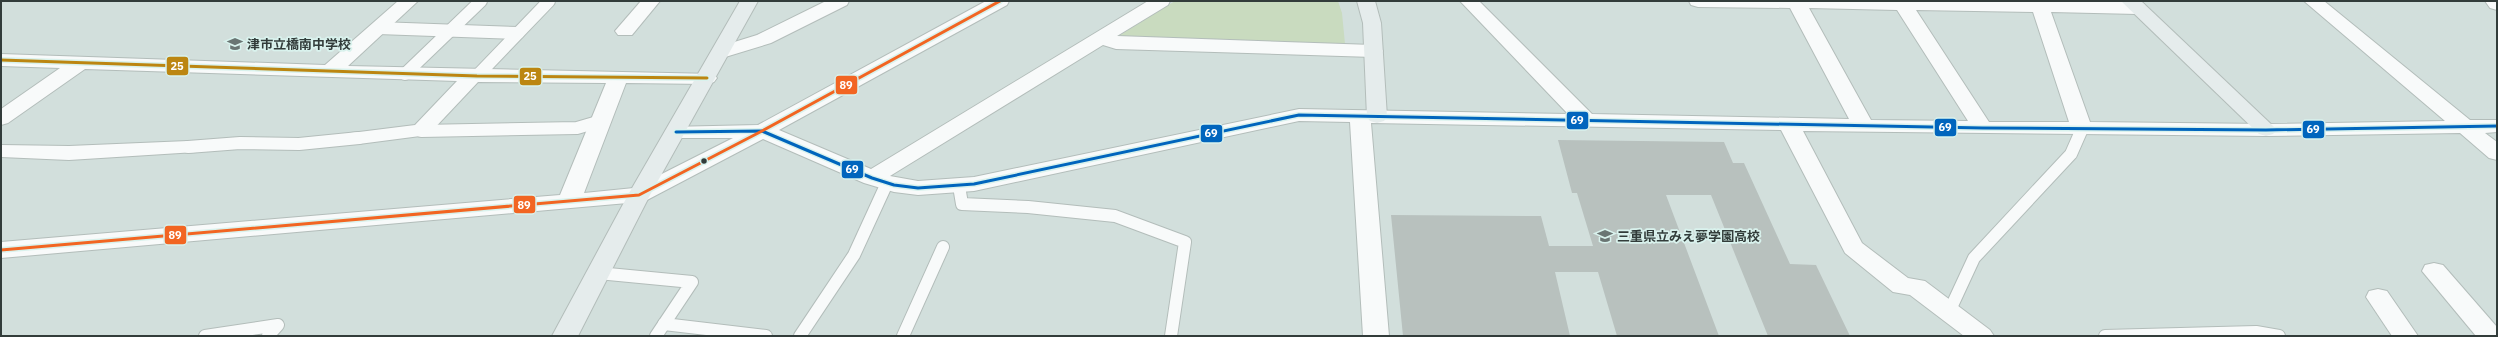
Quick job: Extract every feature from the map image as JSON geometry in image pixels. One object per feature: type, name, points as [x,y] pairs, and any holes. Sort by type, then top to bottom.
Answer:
[{"type":"street","points":[[329,72],[409,1]]},
{"type":"street","points":[[624,30],[651,1]]},
{"type":"street","points":[[566,336],[640,195],[722,52],[749,1]]},
{"type":"street","points":[[722,52],[764,39],[840,1]]},
{"type":"street","points":[[1,250],[640,195],[762,132],[1000,1]]},
{"type":"street","points":[[880,181],[1102,37],[1161,1]]},
{"type":"street","points":[[1366,1],[1372,23],[1373,51],[1369,116],[1360,130],[1376,336]]},
{"type":"street","points":[[1469,1],[1586,120]]},
{"type":"street","points":[[1698,1],[1903,4],[2008,3],[2040,6],[2134,4],[2266,130]]},
{"type":"street","points":[[2313,1],[2497,153]]},
{"type":"street","points":[[2494,1],[2497,4]]},
{"type":"street","points":[[1797,2],[1863,125]]},
{"type":"street","points":[[1903,4],[1983,128]]},
{"type":"street","points":[[2040,6],[2082,129]]},
{"type":"street","points":[[1102,37],[1116,43],[1373,51]]},
{"type":"street","points":[[1,60],[79,64],[475,76],[706,78]]},
{"type":"street","points":[[1,119],[79,64]]},
{"type":"street","points":[[359,138],[421,132],[475,76]]},
{"type":"street","points":[[569,201],[618,78]]},
{"type":"street","points":[[676,132],[762,132],[880,181],[918,188],[959,186],[1299,115],[2082,129],[2266,130],[2497,126]]},
{"type":"street","points":[[1788,123],[1853,248],[1902,286],[1916,287],[1981,336]]},
{"type":"street","points":[[1,152],[77,153],[188,147]]},
{"type":"street","points":[[2434,271],[2490,336]]},
{"type":"street","points":[[2378,297],[2405,336]]},
{"type":"lane","points":[[405,74],[481,1]]},
{"type":"lane","points":[[475,76],[549,1]]},
{"type":"lane","points":[[378,28],[518,33]]},
{"type":"lane","points":[[421,132],[577,128],[601,121]]},
{"type":"lane","points":[[1949,312],[1974,258],[2071,154],[2082,129]]},
{"type":"lane","points":[[188,147],[240,143],[299,144],[359,138]]},
{"type":"lane","points":[[800,336],[854,255],[880,181]]},
{"type":"lane","points":[[959,186],[962,204],[1028,207],[1115,216],[1184,242],[1176,310],[1171,336]]},
{"type":"lane","points":[[903,336],[943,247]]},
{"type":"lane","points":[[598,273],[692,282],[660,330]]},
{"type":"lane","points":[[205,336],[278,325],[268,336]]},
{"type":"lane","points":[[660,330],[766,336]]},
{"type":"lane","points":[[2105,336],[2256,332],[2279,336]]},
{"type":"green space","points":[[1175,1],[1338,1],[1342,13],[1345,44],[1338,47],[1124,41],[1120,35]]},
{"type":"building","name":"三重県立みえ夢学園高校","points":[[1558,140],[1724,142],[1733,163],[1744,163],[1790,264],[1816,265],[1850,336],[1768,336],[1711,195],[1666,195],[1719,336],[1617,336],[1598,272],[1555,272],[1570,336],[1403,336],[1391,215],[1541,216],[1549,246],[1593,246],[1577,193],[1572,193]]},
{"type":"transit line","name":"89","points":[[1,250],[639,195],[762,131],[1000,1]]},
{"type":"transit line","name":"25","points":[[1,60],[477,76],[707,78]]},
{"type":"transit line","name":"69","points":[[676,132],[762,131],[872,178],[894,185],[918,188],[974,184],[1299,115],[1983,128],[2266,130],[2497,126]]},
{"type":"place","name":"津市立橋南中学校","points":[[235,44]]},
{"type":"place","name":"三重県立みえ夢学園高校","points":[[1605,236]]}]
